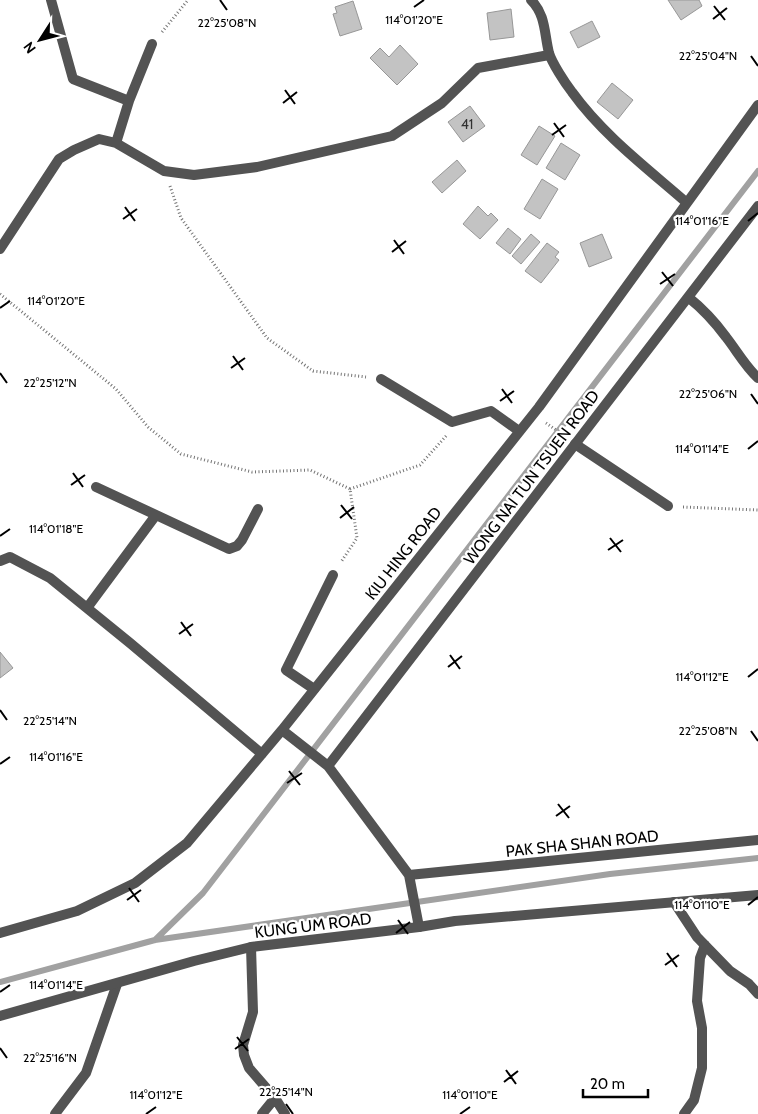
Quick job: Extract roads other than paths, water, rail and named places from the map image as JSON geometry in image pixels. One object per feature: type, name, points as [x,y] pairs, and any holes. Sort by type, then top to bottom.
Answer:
[{"type":"street","points":[[51,0],[74,78],[129,102]]},
{"type":"street","points":[[531,0],[539,8],[549,55],[571,92],[612,137],[687,203]]},
{"type":"street","points":[[116,143],[129,102],[152,44]]},
{"type":"street","points":[[0,249],[59,159],[99,139],[116,143],[164,171],[194,175],[257,167],[392,136],[442,103],[478,68],[549,55]]},
{"type":"street","name":"KIU HING ROAD","points":[[0,934],[77,911],[135,883],[187,843],[282,730],[519,431],[758,105]]},
{"type":"street","name":"WONG NAI TUN TSUEN ROAD","points":[[328,766],[758,206]]},
{"type":"street","points":[[688,297],[706,312],[749,370],[758,378]]},
{"type":"street","points":[[381,379],[452,422],[490,411],[519,431]]},
{"type":"street","points":[[576,444],[668,506]]},
{"type":"street","points":[[96,487],[229,548],[237,546],[242,540],[258,509]]},
{"type":"street","points":[[87,608],[156,515]]},
{"type":"street","points":[[0,561],[10,557],[50,578],[262,754]]},
{"type":"street","points":[[314,689],[286,670],[333,575]]},
{"type":"street","points":[[282,730],[328,766],[409,876],[419,927]]},
{"type":"street","name":"PAK SHA SHAN ROAD","points":[[409,876],[758,840]]},
{"type":"street","name":"KUNG UM ROAD","points":[[0,1016],[194,961],[251,947],[419,927],[455,920],[758,895]]},
{"type":"street","points":[[674,902],[697,937],[730,970],[749,984],[758,994]]},
{"type":"street","points":[[684,1114],[694,1100],[702,1068],[702,1028],[697,1002],[700,958],[705,945]]},
{"type":"street","points":[[251,947],[253,1012],[243,1045],[244,1055],[249,1068],[275,1098],[285,1114]]},
{"type":"street","points":[[55,1114],[86,1073],[117,984]]},
{"type":"street","points":[[262,1114],[275,1098]]},
{"type":"waterway","points":[[155,940],[203,893],[758,171]]},
{"type":"waterway","points":[[0,982],[155,940],[610,874],[758,858]]}]
